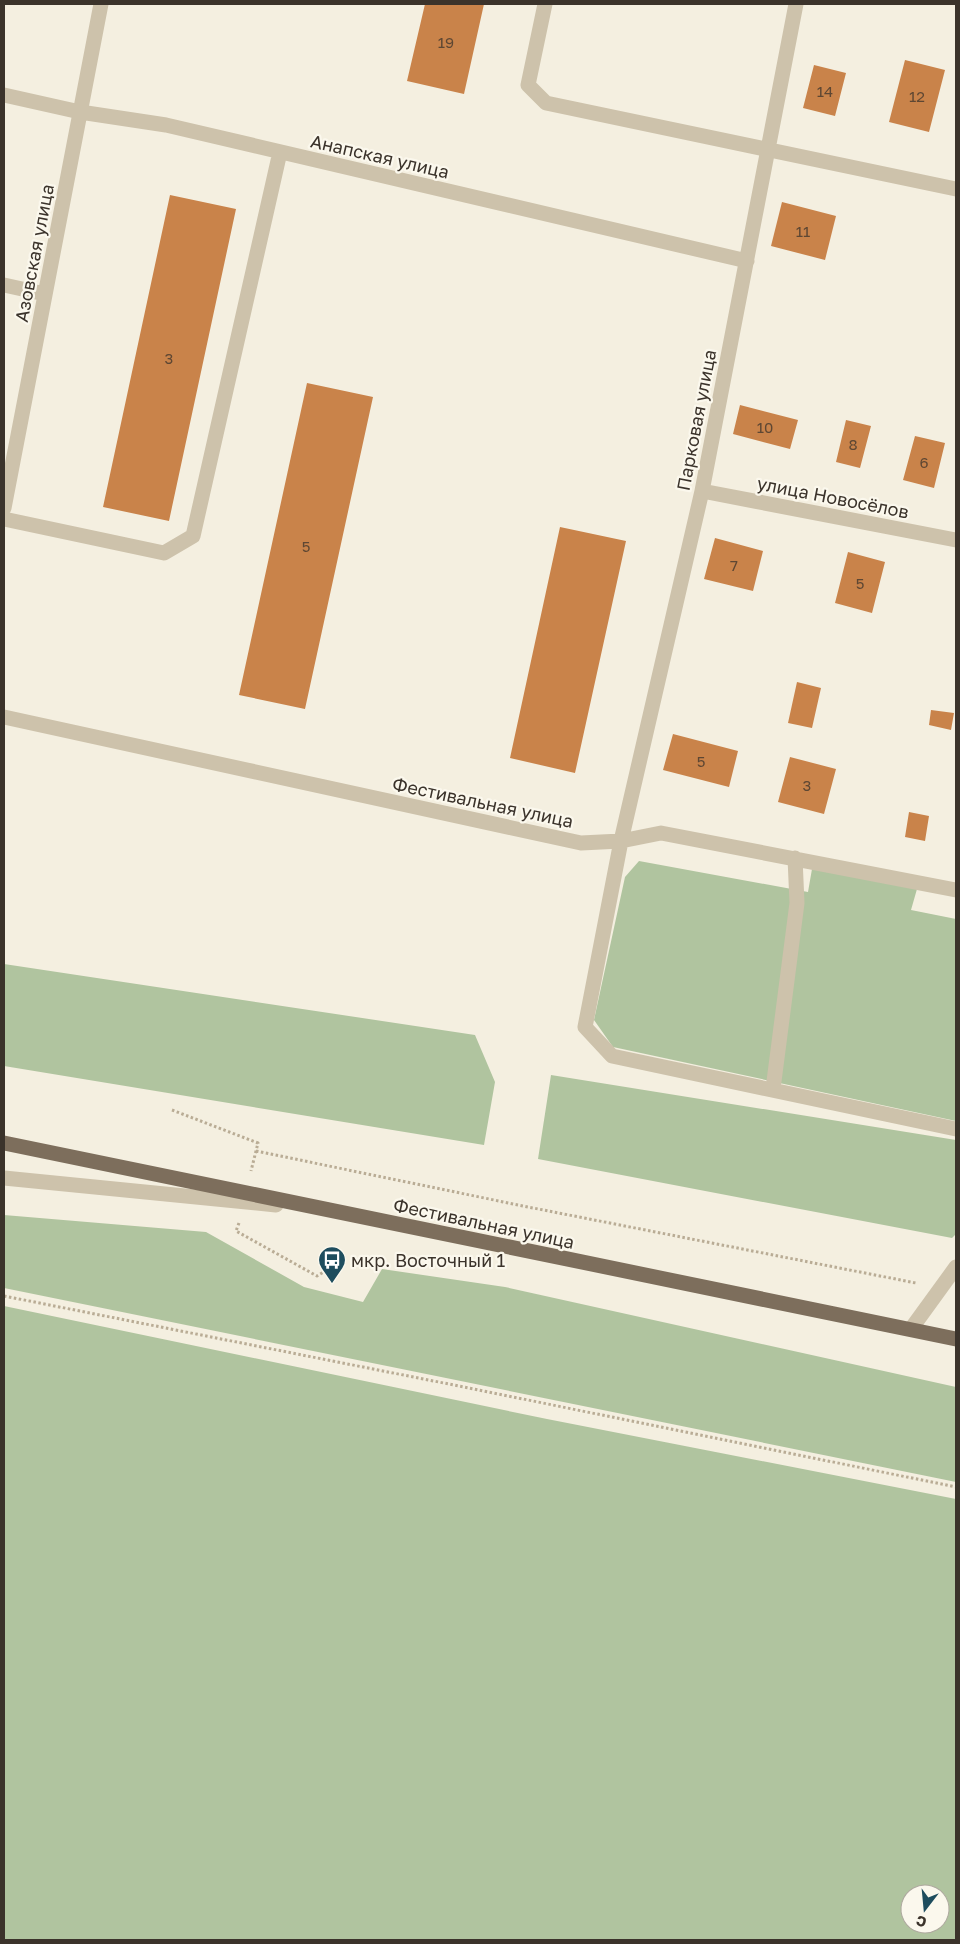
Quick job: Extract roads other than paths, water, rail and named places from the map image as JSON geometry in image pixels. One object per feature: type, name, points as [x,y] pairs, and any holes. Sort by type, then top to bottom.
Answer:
[{"type":"main road","name":"Фестивальная улица","points":[[4,1143],[956,1339]]},
{"type":"street","name":"Азовская улица","points":[[4,508],[101,4]]},
{"type":"street","points":[[544,4],[528,85],[546,103],[956,189]]},
{"type":"street","name":"Парковая улица","points":[[773,1089],[612,1056],[585,1027],[621,841],[702,491],[796,4]]},
{"type":"street","name":"Анапская улица","points":[[4,95],[80,112],[166,125],[747,261]]},
{"type":"street","points":[[4,519],[164,553],[194,536],[280,152]]},
{"type":"street","points":[[4,285],[45,294]]},
{"type":"street","name":"улица Новосёлов","points":[[702,491],[956,540]]},
{"type":"street","name":"Фестивальная улица","points":[[4,717],[581,843],[621,841],[661,833],[956,890]]},
{"type":"street","points":[[795,858],[797,903],[773,1089],[956,1129]]},
{"type":"street","points":[[4,1178],[328,1210]]},
{"type":"street","points":[[911,1329],[956,1267]]},
{"type":"place","name":"мкр. Восточный 1","points":[[332,1284]]}]
